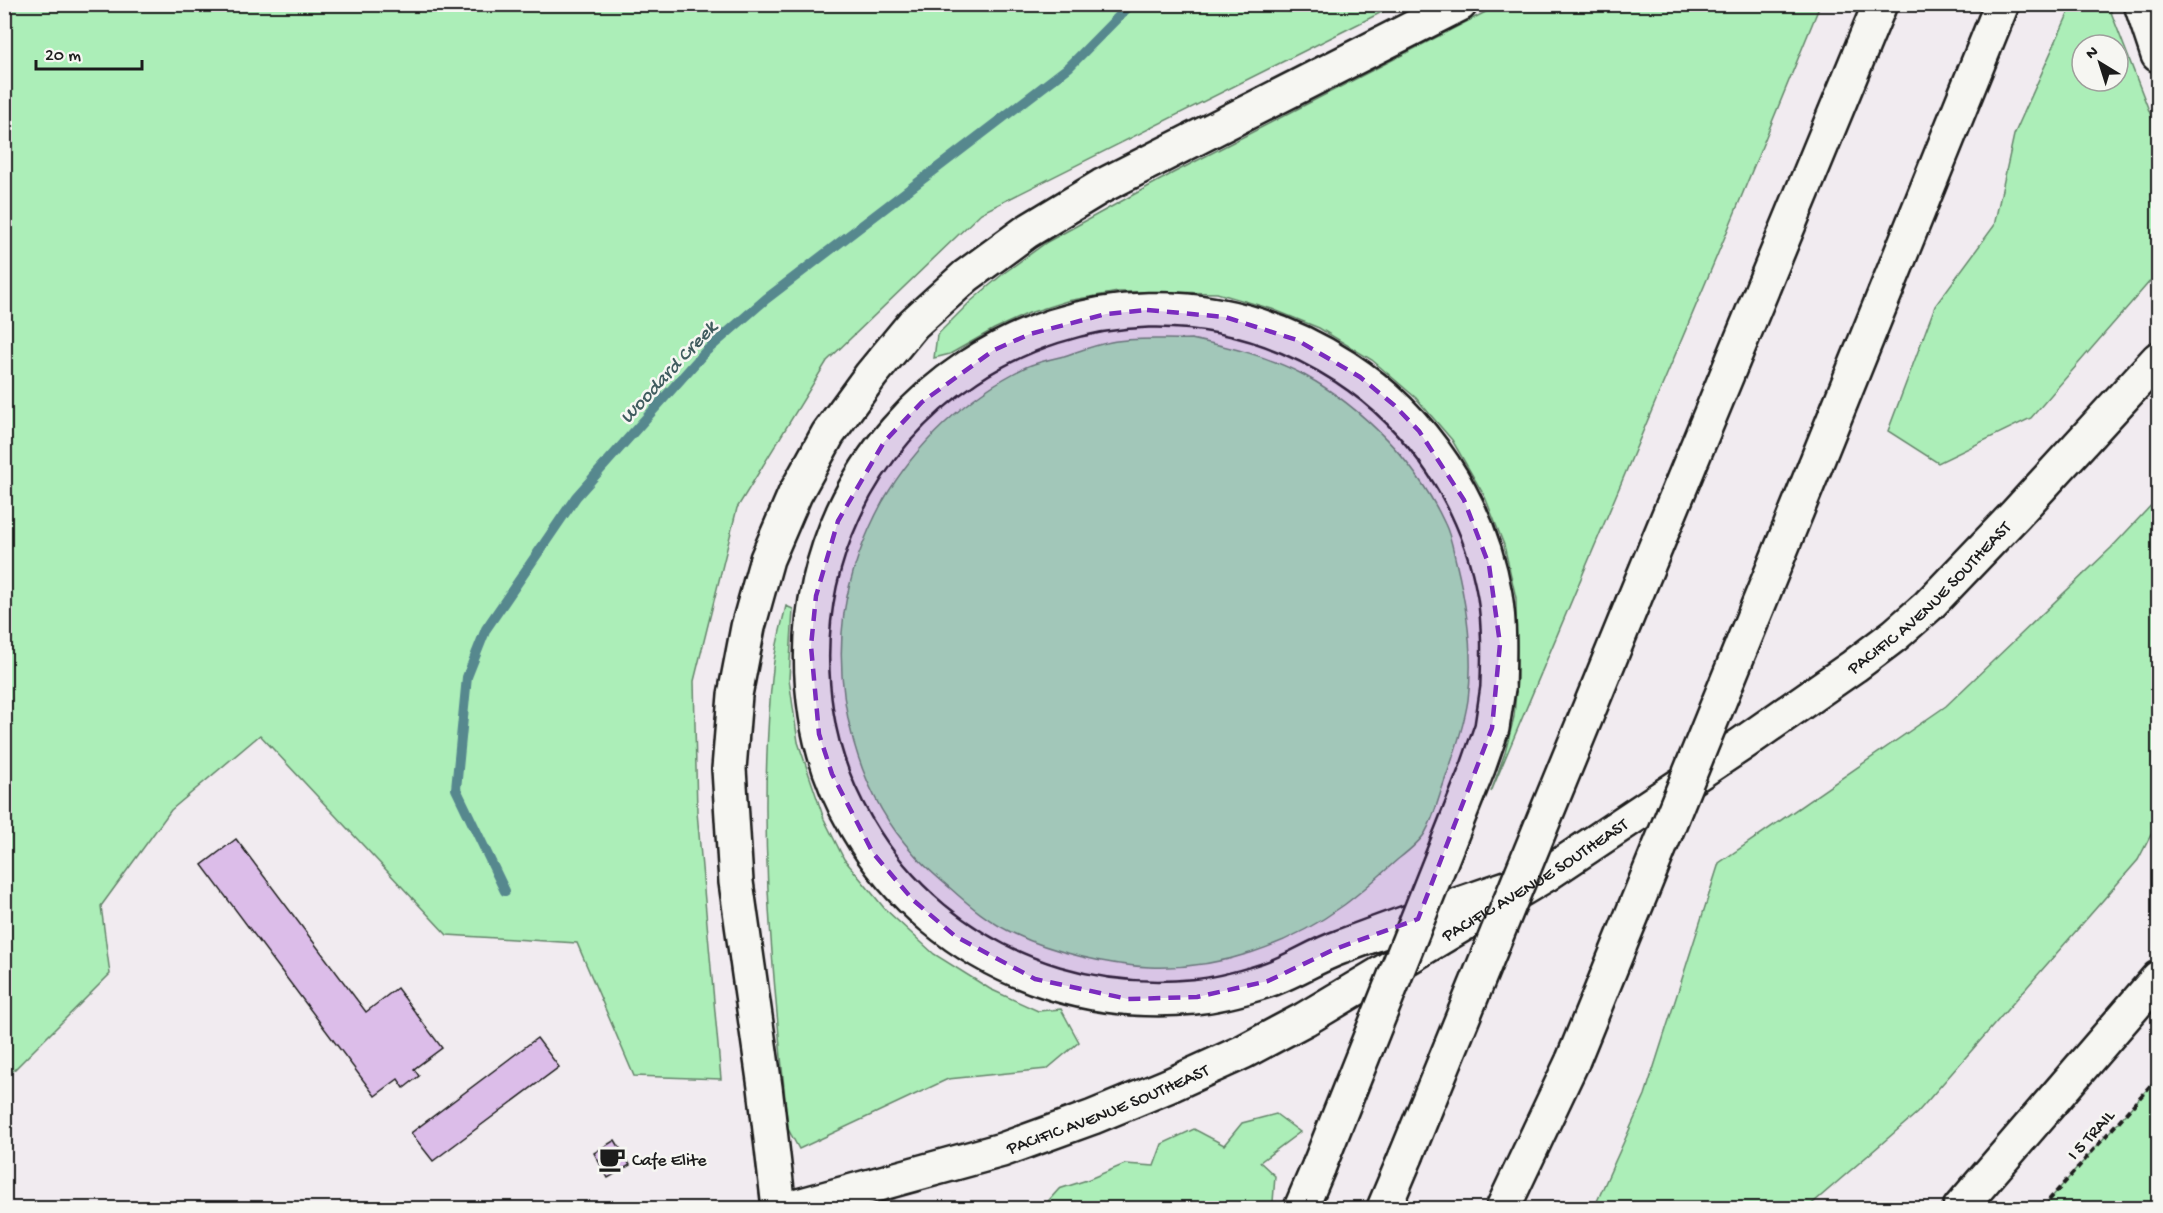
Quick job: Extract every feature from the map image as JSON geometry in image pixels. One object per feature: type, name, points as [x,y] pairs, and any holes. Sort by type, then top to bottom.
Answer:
[{"type":"main road","points":[[779,1209],[765,1087],[736,882],[729,769],[735,695],[748,627],[767,559],[795,494],[828,434],[871,375],[914,324],[966,276],[1026,232],[1102,186],[1460,4]]},
{"type":"main road","points":[[1384,1209],[1880,4]]},
{"type":"main road","points":[[1503,1209],[1573,1060],[2002,4]]},
{"type":"main road","points":[[2141,4],[2158,55]]},
{"type":"main road","points":[[1301,1209],[1319,1166],[1478,768],[1492,728],[1498,688],[1500,644],[1496,598],[1489,565],[1464,500],[1448,471],[1419,431],[1394,405],[1360,377],[1305,344],[1258,326],[1225,317],[1185,312],[1147,310],[1106,314],[1064,323],[1030,334],[994,350],[954,376],[922,402],[884,442],[858,481],[838,521],[824,561],[816,596],[811,646],[812,686],[822,744],[831,774],[850,816],[873,853],[912,900],[956,936],[988,957],[1035,979],[1085,993],[1128,999],[1197,997],[1268,981],[1335,949],[1547,874]]},
{"type":"main road","name":"PACIFIC AVENUE SOUTHEAST","points":[[791,1209],[1002,1150],[1093,1117],[1168,1086],[1244,1052],[1305,1019],[1547,874],[1742,744],[1895,635],[1928,606],[2016,514],[2158,359]]},
{"type":"main road","points":[[1960,1209],[2158,978]]},
{"type":"path","name":"I 5 TRAIL","points":[[2042,1209],[2158,1077]]},
{"type":"highlighted area","points":[[1147,310],[1225,317],[1297,340],[1360,377],[1394,405],[1419,431],[1464,500],[1489,565],[1500,644],[1492,728],[1418,919],[1335,949],[1268,981],[1197,997],[1128,999],[1035,979],[955,936],[913,900],[873,853],[832,774],[819,734],[811,646],[816,596],[838,521],[884,442],[922,402],[994,350],[1030,334],[1106,314]]},
{"type":"green space","points":[[5,4],[1396,5],[981,213],[827,361],[737,508],[694,681],[697,812],[721,1079],[634,1076],[577,943],[447,935],[260,735],[171,810],[101,906],[110,974],[5,1079]]},
{"type":"green space","points":[[1499,5],[1820,5],[1491,792],[1505,753],[1514,717],[1517,679],[1516,598],[1504,545],[1485,497],[1452,440],[1416,398],[1372,360],[1319,328],[1272,309],[1217,293],[1162,292],[1118,292],[1067,301],[1029,313],[994,329],[950,354],[934,358],[937,335],[970,302],[1004,273],[1047,242],[1173,173]]},
{"type":"green space","points":[[2072,5],[2109,7],[2119,33],[2070,33],[2070,93],[2130,93],[2130,61],[2158,134],[2158,272],[2031,418],[1938,463],[1888,431],[1935,306],[1994,226],[2014,135]]},
{"type":"green space","points":[[1191,339],[1249,353],[1277,362],[1304,375],[1347,403],[1367,420],[1403,458],[1433,501],[1450,538],[1466,614],[1470,648],[1470,683],[1462,729],[1428,826],[1416,844],[1365,889],[1322,920],[1252,953],[1227,960],[1175,967],[1133,966],[1063,952],[1006,930],[973,908],[914,854],[894,829],[877,802],[854,741],[846,709],[842,677],[844,613],[859,556],[883,501],[896,480],[927,441],[963,407],[1004,379],[1039,362],[1121,340]]},
{"type":"green space","points":[[2158,498],[2158,821],[2138,860],[1917,1113],[1807,1208],[1594,1208],[1645,1095],[1719,863],[1946,706],[2111,548]]},
{"type":"green space","points":[[786,606],[793,609],[789,679],[798,742],[824,819],[844,859],[885,909],[934,954],[990,989],[1038,1011],[1061,1009],[1079,1042],[1047,1069],[948,1079],[799,1149],[788,1129],[772,957],[766,842],[768,727],[774,661]]},
{"type":"green space","points":[[2158,1077],[2158,1208],[2042,1208]]},
{"type":"green space","points":[[1276,1114],[1300,1132],[1260,1162],[1275,1176],[1273,1202],[1264,1208],[1042,1208],[1059,1189],[1125,1164],[1154,1166],[1162,1144],[1194,1129],[1224,1145],[1242,1123]]},
{"type":"building","points":[[236,839],[366,1012],[397,988],[442,1048],[414,1069],[419,1076],[404,1088],[398,1079],[375,1096],[202,865]]},
{"type":"building","points":[[537,1038],[559,1067],[433,1161],[411,1133]]},
{"type":"building","name":"Cafe Elite","points":[[615,1140],[630,1165],[608,1178],[594,1153]]},
{"type":"waterway","name":"Woodard Creek","points":[[505,891],[456,789],[467,677],[486,629],[576,497],[705,352],[766,299],[1069,67],[1131,4]]},
{"type":"place","name":"Cafe Elite","points":[[612,1159]]}]
